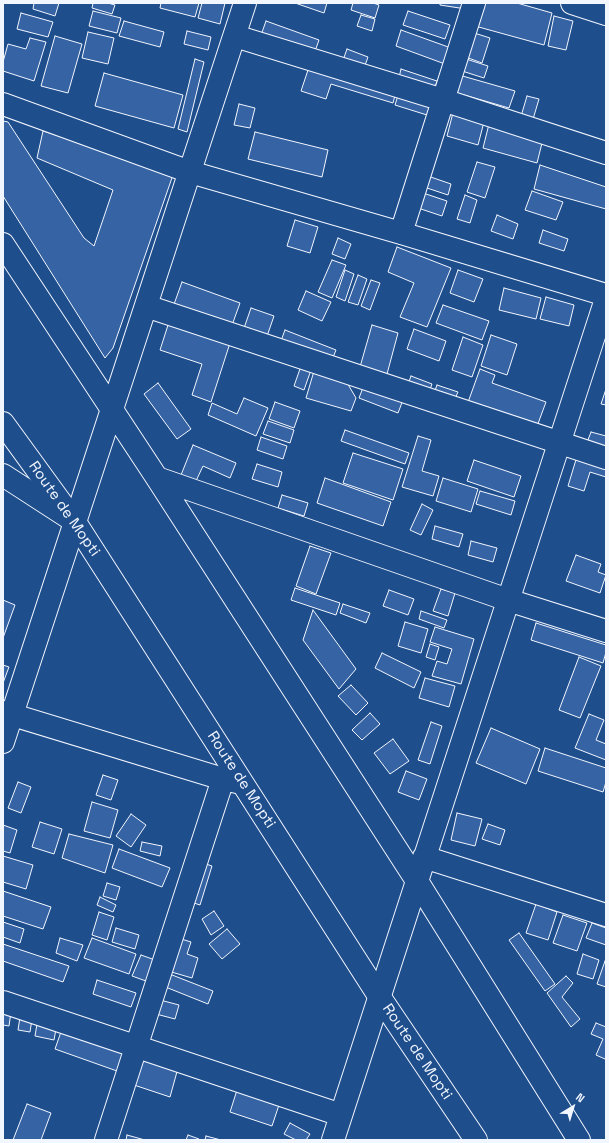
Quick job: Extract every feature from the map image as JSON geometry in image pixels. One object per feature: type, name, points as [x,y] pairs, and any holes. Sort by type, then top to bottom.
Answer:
[{"type":"main road","points":[[3,742],[7,713],[75,522],[245,3]]},
{"type":"main road","points":[[401,233],[474,3]]},
{"type":"main road","points":[[572,3],[606,14]]},
{"type":"main road","points":[[235,36],[443,100],[606,153]]},
{"type":"main road","points":[[3,104],[190,172],[401,233],[606,295]]},
{"type":"main road","points":[[3,244],[157,478],[416,881],[579,1140]]},
{"type":"main road","points":[[333,1140],[606,299]]},
{"type":"main road","points":[[146,306],[559,444],[606,458]]},
{"type":"main road","name":"Route de Mopti","points":[[3,423],[75,522],[233,781],[476,1140]]},
{"type":"main road","points":[[3,474],[75,522]]},
{"type":"main road","points":[[157,478],[508,600],[606,631]]},
{"type":"main road","points":[[7,713],[233,781],[136,1046],[106,1140]]},
{"type":"main road","points":[[424,857],[606,915]]},
{"type":"main road","points":[[3,1002],[341,1115]]},
{"type":"building","points":[[34,3],[59,3],[55,16],[33,9]]},
{"type":"building","points":[[93,3],[108,3],[115,5],[112,14],[92,8]]},
{"type":"building","points":[[161,3],[199,3],[195,17],[160,8]]},
{"type":"building","points":[[202,3],[225,3],[220,24],[198,18]]},
{"type":"building","points":[[295,3],[327,3],[324,13]]},
{"type":"building","points":[[353,3],[373,3],[379,5],[375,18],[351,10]]},
{"type":"building","points":[[440,3],[467,3],[466,9],[440,5]]},
{"type":"building","points":[[481,3],[517,3],[552,13],[544,45],[475,26]]},
{"type":"building","points":[[93,11],[121,18],[117,33],[89,26]]},
{"type":"building","points":[[408,11],[450,25],[445,39],[403,25]]},
{"type":"building","points":[[21,13],[53,22],[48,37],[17,29]]},
{"type":"building","points":[[361,15],[375,19],[372,31],[357,26]]},
{"type":"building","points":[[554,16],[573,21],[566,50],[548,46]]},
{"type":"building","points":[[124,21],[164,32],[160,47],[119,36]]},
{"type":"building","points":[[266,21],[319,40],[313,57],[260,38]]},
{"type":"building","points":[[401,30],[451,48],[445,64],[396,46]]},
{"type":"building","points":[[187,31],[211,37],[208,50],[184,44]]},
{"type":"building","points":[[88,32],[114,38],[108,64],[82,58]]},
{"type":"building","points":[[471,32],[490,38],[482,63],[463,56]]},
{"type":"building","points":[[55,36],[82,44],[68,93],[41,86]]},
{"type":"building","points":[[30,38],[46,42],[34,81],[3,71],[3,62],[8,44],[26,49]]},
{"type":"building","points":[[347,49],[368,57],[363,71],[342,63]]},
{"type":"building","points":[[463,58],[488,66],[484,78],[459,70]]},
{"type":"building","points":[[195,59],[204,62],[187,132],[178,129]]},
{"type":"building","points":[[310,64],[396,92],[393,103],[331,84],[326,99],[301,91]]},
{"type":"building","points":[[401,69],[437,81],[433,94],[398,82]]},
{"type":"building","points":[[104,73],[183,95],[174,128],[95,106]]},
{"type":"building","points":[[459,75],[515,91],[509,108],[454,92]]},
{"type":"building","points":[[399,92],[431,103],[427,115],[395,105]]},
{"type":"building","points":[[527,96],[539,99],[531,126],[519,123]]},
{"type":"building","points":[[239,104],[255,108],[250,128],[234,125]]},
{"type":"building","points":[[454,109],[485,118],[478,145],[447,136]]},
{"type":"building","points":[[3,121],[8,122],[84,238],[94,246],[113,190],[37,158],[43,131],[174,172],[113,348],[105,358],[3,196]]},
{"type":"building","points":[[489,124],[543,139],[537,163],[483,148]]},
{"type":"building","points":[[255,132],[328,150],[322,177],[248,159]]},
{"type":"building","points":[[477,162],[495,167],[485,198],[467,192]]},
{"type":"building","points":[[540,165],[606,187],[606,209],[534,189]]},
{"type":"building","points":[[422,174],[451,184],[448,195],[418,185]]},
{"type":"building","points":[[532,191],[563,202],[556,220],[525,210]]},
{"type":"building","points":[[420,192],[447,201],[442,216],[415,207]]},
{"type":"building","points":[[465,195],[477,200],[470,223],[457,219]]},
{"type":"building","points":[[497,215],[518,224],[513,239],[491,231]]},
{"type":"building","points":[[295,220],[318,227],[310,253],[287,246]]},
{"type":"building","points":[[543,230],[568,239],[564,251],[539,243]]},
{"type":"building","points":[[338,238],[351,244],[345,259],[332,254]]},
{"type":"building","points":[[397,247],[451,268],[427,327],[400,317],[414,283],[388,272]]},
{"type":"building","points":[[332,260],[346,265],[332,298],[318,292]]},
{"type":"building","points":[[345,270],[354,274],[345,301],[336,297]]},
{"type":"building","points":[[458,270],[483,279],[474,302],[450,293]]},
{"type":"building","points":[[358,275],[367,279],[358,305],[348,302]]},
{"type":"building","points":[[371,280],[380,283],[370,310],[361,306]]},
{"type":"building","points":[[182,282],[240,303],[231,328],[173,307]]},
{"type":"building","points":[[504,288],[541,298],[536,319],[499,310]]},
{"type":"building","points":[[306,291],[331,302],[322,321],[298,310]]},
{"type":"building","points":[[546,297],[574,305],[569,326],[540,319]]},
{"type":"building","points":[[443,305],[489,321],[482,340],[436,323]]},
{"type":"building","points":[[251,308],[274,316],[266,339],[243,331]]},
{"type":"building","points":[[169,322],[230,343],[211,402],[192,395],[202,364],[160,350]]},
{"type":"building","points":[[372,325],[398,333],[387,374],[360,367]]},
{"type":"building","points":[[414,329],[446,341],[439,361],[407,349]]},
{"type":"building","points":[[285,330],[336,350],[330,365],[279,346]]},
{"type":"building","points":[[491,335],[517,344],[507,375],[481,366]]},
{"type":"building","points":[[463,337],[483,345],[472,377],[452,370]]},
{"type":"building","points":[[301,366],[311,370],[304,390],[294,386]]},
{"type":"building","points":[[480,369],[495,375],[492,383],[546,402],[536,429],[467,405]]},
{"type":"building","points":[[314,371],[346,381],[356,398],[351,411],[306,398]]},
{"type":"building","points":[[411,376],[432,384],[428,395],[407,387]]},
{"type":"building","points":[[158,383],[191,429],[177,439],[144,394]]},
{"type":"building","points":[[364,385],[403,400],[398,413],[359,398]]},
{"type":"building","points":[[437,385],[458,392],[453,403],[433,396]]},
{"type":"building","points":[[606,389],[606,405],[601,404]]},
{"type":"building","points":[[244,398],[268,408],[256,436],[208,415],[212,403],[237,414]]},
{"type":"building","points":[[275,402],[300,411],[294,428],[269,419]]},
{"type":"building","points":[[268,421],[294,430],[290,443],[263,434]]},
{"type":"building","points":[[345,430],[409,453],[405,464],[341,441]]},
{"type":"building","points":[[591,432],[606,436],[606,451],[586,445]]},
{"type":"building","points":[[418,436],[431,440],[422,471],[439,476],[433,496],[402,487]]},
{"type":"building","points":[[261,437],[287,446],[283,459],[257,450]]},
{"type":"building","points":[[193,445],[236,463],[230,478],[203,466],[196,481],[181,475]]},
{"type":"building","points":[[353,453],[403,469],[393,500],[343,483]]},
{"type":"building","points":[[578,453],[606,462],[606,477],[590,472],[584,491],[568,486]]},
{"type":"building","points":[[474,460],[521,476],[514,497],[467,481]]},
{"type":"building","points":[[257,464],[282,472],[278,487],[252,479]]},
{"type":"building","points":[[325,478],[391,502],[383,526],[317,503]]},
{"type":"building","points":[[443,478],[478,489],[471,512],[436,501]]},
{"type":"building","points":[[480,491],[515,501],[511,515],[476,504]]},
{"type":"building","points":[[282,495],[308,503],[304,516],[278,508]]},
{"type":"building","points":[[422,504],[433,510],[421,535],[410,530]]},
{"type":"building","points":[[435,526],[463,534],[459,547],[432,539]]},
{"type":"building","points":[[471,541],[497,548],[493,562],[468,555]]},
{"type":"building","points":[[310,546],[331,553],[316,594],[296,586]]},
{"type":"building","points":[[576,555],[601,564],[598,572],[606,575],[600,593],[566,581]]},
{"type":"building","points":[[295,588],[340,603],[336,615],[291,600]]},
{"type":"building","points":[[441,589],[455,593],[448,616],[433,611]]},
{"type":"building","points":[[389,590],[414,599],[408,615],[383,606]]},
{"type":"building","points":[[3,600],[15,605],[3,638]]},
{"type":"building","points":[[343,604],[370,613],[366,623],[340,613]]},
{"type":"building","points":[[313,610],[356,669],[339,689],[303,640]]},
{"type":"building","points":[[421,611],[447,620],[444,628],[419,619]]},
{"type":"building","points":[[405,622],[428,629],[421,653],[398,646]]},
{"type":"building","points":[[536,623],[606,645],[603,663],[531,640]]},
{"type":"building","points":[[435,627],[474,639],[461,684],[432,676],[437,661],[447,664],[452,649],[430,642]]},
{"type":"building","points":[[430,644],[439,647],[435,660],[426,657]]},
{"type":"building","points":[[382,653],[421,672],[414,688],[375,668]]},
{"type":"building","points":[[579,657],[601,666],[580,718],[559,710]]},
{"type":"building","points":[[3,665],[9,667],[3,683]]},
{"type":"building","points":[[425,678],[455,686],[449,707],[419,698]]},
{"type":"building","points":[[351,685],[368,703],[356,715],[338,696]]},
{"type":"building","points":[[370,713],[380,724],[362,740],[352,730]]},
{"type":"building","points":[[589,714],[604,720],[596,740],[606,744],[606,760],[575,748]]},
{"type":"building","points":[[431,722],[442,726],[430,764],[418,760]]},
{"type":"building","points":[[491,728],[540,749],[526,784],[476,763]]},
{"type":"building","points":[[393,739],[409,761],[390,774],[374,753]]},
{"type":"building","points":[[545,748],[606,768],[606,782],[603,792],[538,771]]},
{"type":"building","points":[[406,771],[427,779],[419,800],[398,792]]},
{"type":"building","points":[[103,775],[118,780],[111,800],[96,795]]},
{"type":"building","points":[[18,782],[31,787],[21,813],[8,808]]},
{"type":"building","points":[[92,802],[118,810],[110,838],[84,831]]},
{"type":"building","points":[[457,813],[482,819],[475,846],[451,840]]},
{"type":"building","points":[[131,814],[146,825],[131,847],[116,836]]},
{"type":"building","points":[[40,822],[62,829],[54,854],[32,847]]},
{"type":"building","points":[[488,824],[505,830],[500,845],[482,839]]},
{"type":"building","points":[[3,825],[17,830],[10,853],[3,851]]},
{"type":"building","points":[[69,834],[113,845],[105,873],[62,858]]},
{"type":"building","points":[[142,842],[162,846],[160,856],[140,851]]},
{"type":"building","points":[[119,849],[170,868],[162,887],[112,868]]},
{"type":"building","points":[[3,856],[33,865],[26,889],[3,882]]},
{"type":"building","points":[[203,863],[212,866],[200,905],[191,902]]},
{"type":"building","points":[[107,883],[120,887],[116,900],[103,896]]},
{"type":"building","points":[[3,891],[51,907],[43,929],[3,916]]},
{"type":"building","points":[[100,897],[116,905],[113,912],[97,905]]},
{"type":"building","points":[[536,904],[557,912],[548,940],[526,933]]},
{"type":"building","points":[[214,911],[224,926],[211,935],[202,919]]},
{"type":"building","points":[[99,912],[114,917],[107,940],[92,935]]},
{"type":"building","points":[[563,915],[587,923],[577,951],[553,943]]},
{"type":"building","points":[[3,922],[24,929],[20,943],[3,937]]},
{"type":"building","points":[[592,923],[606,928],[606,945],[586,938]]},
{"type":"building","points":[[116,928],[139,935],[135,949],[112,942]]},
{"type":"building","points":[[227,929],[240,944],[222,959],[209,944]]},
{"type":"building","points":[[519,933],[555,984],[545,991],[509,940]]},
{"type":"building","points":[[60,938],[83,945],[77,961],[56,953]]},
{"type":"building","points":[[92,938],[136,954],[129,974],[84,958]]},
{"type":"building","points":[[178,938],[191,942],[187,954],[198,958],[192,978],[168,971]]},
{"type":"building","points":[[3,944],[69,966],[63,982],[3,961]]},
{"type":"building","points":[[583,954],[599,960],[593,979],[577,974]]},
{"type":"building","points":[[141,955],[155,960],[146,981],[132,976]]},
{"type":"building","points":[[606,961],[606,987],[597,984]]},
{"type":"building","points":[[167,973],[213,991],[208,1004],[163,986]]},
{"type":"building","points":[[566,976],[573,983],[562,997],[580,1019],[571,1027],[547,993]]},
{"type":"building","points":[[97,980],[136,993],[131,1007],[93,994]]},
{"type":"building","points":[[160,1000],[179,1005],[175,1019],[156,1014]]},
{"type":"building","points":[[3,1010],[11,1012],[9,1026],[3,1025]]},
{"type":"building","points":[[20,1017],[32,1019],[30,1032],[18,1030]]},
{"type":"building","points":[[596,1023],[606,1027],[605,1059],[596,1055],[603,1039],[591,1034]]},
{"type":"building","points":[[37,1024],[56,1029],[54,1040],[35,1036]]},
{"type":"building","points":[[62,1029],[124,1051],[117,1071],[55,1049]]},
{"type":"building","points":[[140,1055],[178,1068],[170,1097],[131,1084]]},
{"type":"building","points":[[238,1087],[280,1102],[272,1126],[230,1112]]},
{"type":"building","points":[[27,1104],[51,1113],[41,1140],[13,1140]]},
{"type":"building","points":[[290,1123],[310,1134],[306,1140],[296,1140],[284,1134]]},
{"type":"building","points":[[127,1135],[145,1140],[126,1140]]},
{"type":"building","points":[[188,1135],[199,1139],[186,1140]]},
{"type":"building","points":[[206,1136],[221,1140],[205,1140]]}]
